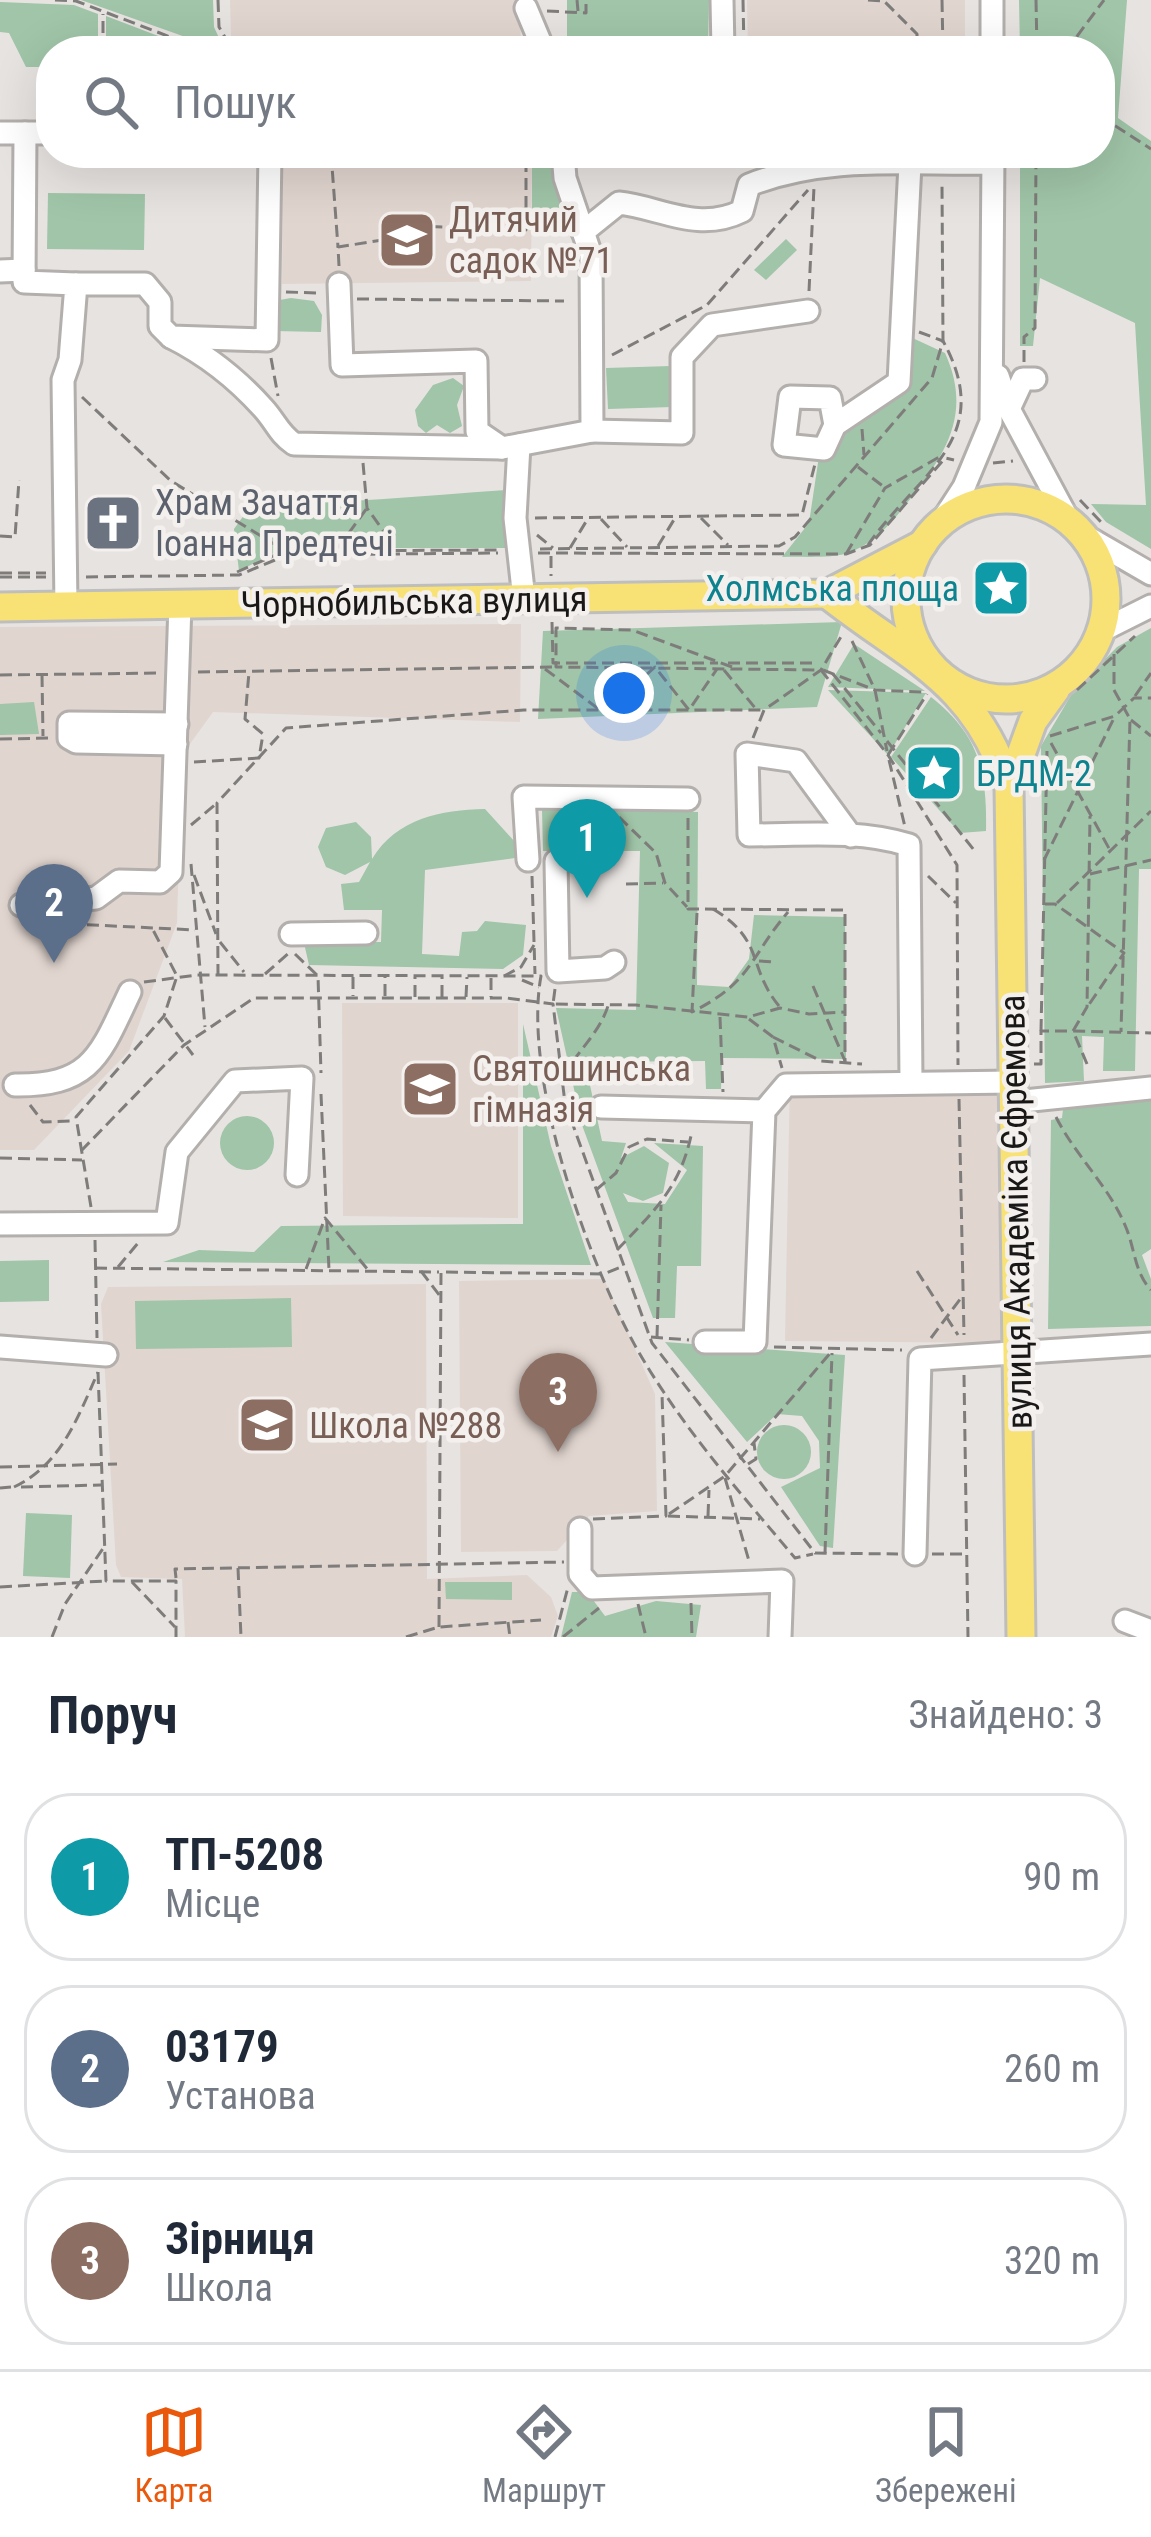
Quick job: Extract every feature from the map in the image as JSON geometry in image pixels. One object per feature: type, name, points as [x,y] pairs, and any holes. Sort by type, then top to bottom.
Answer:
[{"type":"main road","points":[[827,594],[940,675],[967,692],[998,700],[1068,688],[1086,660],[1108,642],[1104,577],[1076,528],[1042,506],[1012,499],[981,502],[931,534],[910,570],[908,612],[921,653],[940,675]]},
{"type":"main road","name":"Чорнобильська вулиця","points":[[0,607],[827,594],[931,534]]},
{"type":"main road","name":"вулиця Академіка Єфремова","points":[[940,675],[995,743],[1009,787],[1021,1637]]},
{"type":"main road","name":"вулиця Академіка Єфремова","points":[[1009,787],[1033,721],[1068,688]]},
{"type":"street","points":[[722,0],[723,36]]},
{"type":"street","points":[[992,0],[992,36]]},
{"type":"street","points":[[526,8],[538,36]]},
{"type":"street","points":[[0,133],[36,133]]},
{"type":"street","points":[[26,133],[24,282],[145,284],[160,302],[160,326],[171,338],[207,355],[268,414],[277,433],[294,444],[510,447],[592,431],[682,433],[682,357],[712,325],[808,311]]},
{"type":"street","points":[[171,338],[267,340],[270,168]]},
{"type":"street","points":[[567,168],[591,255],[592,431]]},
{"type":"street","points":[[768,168],[772,176]]},
{"type":"street","points":[[580,223],[619,203],[670,218],[728,218],[742,211],[749,185],[815,168]]},
{"type":"street","points":[[835,425],[899,382],[910,168]]},
{"type":"street","points":[[931,534],[964,487],[991,422],[993,168]]},
{"type":"street","points":[[0,271],[24,270]]},
{"type":"street","points":[[66,606],[63,380],[70,360],[76,284]]},
{"type":"street","points":[[334,292],[342,365],[476,361],[477,431],[510,447]]},
{"type":"street","points":[[994,365],[1009,409],[1076,528],[1151,574]]},
{"type":"street","points":[[1009,409],[1023,379],[1035,379]]},
{"type":"street","points":[[510,447],[513,551],[524,599]]},
{"type":"street","points":[[21,905],[96,898],[119,881],[160,882],[171,872],[180,744],[180,604]]},
{"type":"street","points":[[1108,642],[1151,606]]},
{"type":"street","points":[[69,732],[69,723],[180,744]]},
{"type":"street","points":[[851,836],[796,760],[747,754],[748,835],[851,836],[871,833],[909,852],[911,1082]]},
{"type":"street","points":[[528,860],[524,797],[688,799]]},
{"type":"street","points":[[556,861],[558,971],[605,968],[614,962]]},
{"type":"street","points":[[291,934],[366,933]]},
{"type":"street","points":[[15,1084],[55,1085],[87,1068],[99,1057],[136,987]]},
{"type":"street","points":[[0,1224],[167,1223],[176,1152],[236,1081],[302,1078],[297,1174]]},
{"type":"street","points":[[705,1342],[755,1342],[764,1111],[786,1084],[1014,1083],[1047,1100],[1151,1088]]},
{"type":"street","points":[[601,1107],[764,1111]]},
{"type":"street","points":[[915,1553],[920,1359],[1151,1344]]},
{"type":"street","points":[[0,1347],[101,1360]]},
{"type":"street","points":[[580,1529],[580,1574],[592,1588],[782,1581],[780,1637]]},
{"type":"street","points":[[1124,1621],[1151,1631]]},
{"type":"path","points":[[55,0],[76,0],[164,36]]},
{"type":"path","points":[[218,0],[224,36]]},
{"type":"path","points":[[578,0],[578,13]]},
{"type":"path","points":[[567,13],[586,14],[586,0]]},
{"type":"path","points":[[743,0],[744,36]]},
{"type":"path","points":[[868,0],[884,1],[917,36]]},
{"type":"path","points":[[942,0],[945,36]]},
{"type":"path","points":[[1036,0],[1037,36]]},
{"type":"path","points":[[1077,36],[1104,0]]},
{"type":"path","points":[[103,36],[104,12]]},
{"type":"path","points":[[1115,126],[1151,149]]},
{"type":"path","points":[[332,168],[338,248],[334,292]]},
{"type":"path","points":[[338,248],[389,239],[389,226],[526,230],[526,168]]},
{"type":"path","points":[[0,575],[239,575],[287,555],[779,546],[795,537],[932,378],[944,341],[943,168]]},
{"type":"path","points":[[593,359],[622,352],[707,305],[776,231],[814,181],[808,311]]},
{"type":"path","points":[[526,210],[580,223]]},
{"type":"path","points":[[290,292],[564,301]]},
{"type":"path","points":[[550,554],[846,554],[867,546],[946,455],[958,430],[962,375],[944,341],[902,326]]},
{"type":"path","points":[[63,380],[171,481],[284,550]]},
{"type":"path","points":[[862,427],[864,455]]},
{"type":"path","points":[[846,554],[885,488],[946,455]]},
{"type":"path","points":[[856,466],[885,488]]},
{"type":"path","points":[[0,536],[15,537],[19,480]]},
{"type":"path","points":[[337,550],[367,508]]},
{"type":"path","points":[[658,548],[676,517]]},
{"type":"path","points":[[700,517],[730,547]]},
{"type":"path","points":[[515,518],[777,519]]},
{"type":"path","points":[[570,549],[588,518]]},
{"type":"path","points":[[600,518],[627,548]]},
{"type":"path","points":[[779,546],[793,554]]},
{"type":"path","points":[[237,572],[284,550],[513,551]]},
{"type":"path","points":[[555,664],[556,628],[632,630],[720,666],[761,710]]},
{"type":"path","points":[[188,820],[188,829],[286,728],[524,710],[761,710],[821,670],[846,628],[875,690],[909,852],[957,904]]},
{"type":"path","points":[[1068,688],[1108,642],[1134,633]]},
{"type":"path","points":[[1108,642],[1114,690],[1130,719],[1151,736]]},
{"type":"path","points":[[555,664],[812,663]]},
{"type":"path","points":[[0,675],[543,668],[555,664],[821,670],[875,690],[928,692],[888,755]]},
{"type":"path","points":[[689,710],[720,666]]},
{"type":"path","points":[[655,667],[689,710]]},
{"type":"path","points":[[603,712],[655,667]]},
{"type":"path","points":[[543,668],[603,712]]},
{"type":"path","points":[[821,670],[888,755],[952,854],[957,904],[964,1344],[917,1271]]},
{"type":"path","points":[[249,672],[245,718],[263,734],[259,758]]},
{"type":"path","points":[[1134,698],[1151,673]]},
{"type":"path","points":[[833,674],[974,850]]},
{"type":"path","points":[[41,675],[43,738]]},
{"type":"path","points":[[1042,864],[1122,704],[1151,698]]},
{"type":"path","points":[[747,754],[761,710]]},
{"type":"path","points":[[1048,737],[1115,716]]},
{"type":"path","points":[[1121,1032],[1130,719]]},
{"type":"path","points":[[1014,1083],[1041,1064],[1042,864],[1048,737],[1054,725]]},
{"type":"path","points":[[0,739],[69,732]]},
{"type":"path","points":[[1048,737],[1112,852]]},
{"type":"path","points":[[180,744],[259,758]]},
{"type":"path","points":[[599,798],[656,853],[665,884],[688,909],[845,910],[845,1062]]},
{"type":"path","points":[[688,799],[688,909]]},
{"type":"path","points":[[217,803],[218,976]]},
{"type":"path","points":[[1055,904],[1151,811]]},
{"type":"path","points":[[1087,1007],[1090,815]]},
{"type":"path","points":[[190,848],[205,1031]]},
{"type":"path","points":[[528,860],[535,976]]},
{"type":"path","points":[[1088,874],[1151,860]]},
{"type":"path","points":[[192,868],[218,939],[247,976]]},
{"type":"path","points":[[626,884],[665,884]]},
{"type":"path","points":[[1042,904],[1055,904],[1124,953]]},
{"type":"path","points":[[692,1012],[697,909]]},
{"type":"path","points":[[713,909],[739,924],[764,987],[780,1007]]},
{"type":"path","points":[[692,1012],[728,994],[757,961],[767,937],[789,911]]},
{"type":"path","points":[[41,922],[195,930]]},
{"type":"path","points":[[15,1084],[43,1122],[76,1121],[164,1016],[178,976],[152,928]]},
{"type":"path","points":[[504,976],[521,967],[534,944]]},
{"type":"path","points":[[264,976],[291,948],[318,976],[328,1271]]},
{"type":"path","points":[[1073,1031],[1124,953]]},
{"type":"path","points":[[757,961],[772,962]]},
{"type":"path","points":[[136,987],[197,975],[504,976],[539,987]]},
{"type":"path","points":[[353,975],[353,996]]},
{"type":"path","points":[[385,975],[385,996]]},
{"type":"path","points":[[415,975],[415,998]]},
{"type":"path","points":[[442,975],[442,997]]},
{"type":"path","points":[[466,998],[467,975]]},
{"type":"path","points":[[491,976],[491,998]]},
{"type":"path","points":[[521,979],[541,976],[534,1025],[555,1142],[604,1274],[662,1390],[724,1476],[796,1558],[815,1553]]},
{"type":"path","points":[[813,986],[845,1062]]},
{"type":"path","points":[[81,1151],[184,1045],[254,998],[385,996],[537,1002]]},
{"type":"path","points":[[507,998],[511,1004]]},
{"type":"path","points":[[553,1004],[608,1004],[748,1018],[780,1007],[845,1012]]},
{"type":"path","points":[[562,1080],[587,1039],[601,1028],[608,1004]]},
{"type":"path","points":[[164,1016],[193,1055]]},
{"type":"path","points":[[616,1250],[661,1204],[685,1168],[694,1123],[722,1110],[719,1016]]},
{"type":"path","points":[[748,1018],[773,1037],[821,1061],[867,1065]]},
{"type":"path","points":[[1041,1031],[1151,1033]]},
{"type":"path","points":[[1073,1031],[1087,1064]]},
{"type":"path","points":[[773,1037],[786,1084]]},
{"type":"path","points":[[1047,1100],[1069,1143],[1109,1196],[1127,1230],[1141,1280],[1151,1290]]},
{"type":"path","points":[[76,1121],[94,1223],[106,1581]]},
{"type":"path","points":[[596,1190],[616,1173],[629,1147],[647,1139],[690,1142]]},
{"type":"path","points":[[0,1158],[82,1160]]},
{"type":"path","points":[[657,1337],[661,1204]]},
{"type":"path","points":[[305,1270],[326,1218]]},
{"type":"path","points":[[326,1218],[369,1271]]},
{"type":"path","points":[[117,1268],[136,1251],[142,1223]]},
{"type":"path","points":[[95,1268],[604,1274],[623,1267]]},
{"type":"path","points":[[421,1271],[441,1298]]},
{"type":"path","points":[[439,1627],[441,1271]]},
{"type":"path","points":[[755,1342],[791,1351],[923,1349],[964,1295]]},
{"type":"path","points":[[649,1336],[705,1342]]},
{"type":"path","points":[[666,1516],[724,1476],[832,1351]]},
{"type":"path","points":[[825,1554],[832,1351]]},
{"type":"path","points":[[963,1358],[968,1637]]},
{"type":"path","points":[[14,1487],[44,1466],[70,1437],[101,1360]]},
{"type":"path","points":[[662,1390],[666,1516]]},
{"type":"path","points":[[746,1465],[756,1459],[754,1438]]},
{"type":"path","points":[[0,1467],[117,1465]]},
{"type":"path","points":[[724,1476],[754,1579]]},
{"type":"path","points":[[0,1488],[103,1485]]},
{"type":"path","points":[[708,1517],[709,1488]]},
{"type":"path","points":[[580,1529],[592,1519],[762,1519]]},
{"type":"path","points":[[52,1637],[105,1546]]},
{"type":"path","points":[[176,1637],[176,1569],[572,1562]]},
{"type":"path","points":[[238,1568],[241,1637]]},
{"type":"path","points":[[131,1581],[177,1628]]},
{"type":"path","points":[[0,1587],[176,1581]]},
{"type":"path","points":[[690,1583],[692,1637]]},
{"type":"path","points":[[555,1637],[569,1585]]},
{"type":"path","points":[[563,1637],[628,1588],[646,1637]]},
{"type":"path","points":[[406,1637],[439,1627],[541,1620]]},
{"type":"path","points":[[508,1622],[510,1637]]},
{"type":"shaded area","points":[[230,0],[534,0],[520,16],[521,36],[231,36]]},
{"type":"shaded area","points":[[747,0],[965,0],[965,36],[748,36]]},
{"type":"shaded area","name":"Дитячий садок №71","points":[[283,168],[532,168],[531,281],[282,284]]},
{"type":"shaded area","points":[[766,168],[858,168],[773,180]]},
{"type":"shaded area","points":[[521,624],[520,722],[213,712],[182,755],[177,923],[129,1051],[34,1150],[0,1150],[0,627]]},
{"type":"shaded area","name":"Святошинська гімназія","points":[[342,1003],[518,1003],[518,1218],[343,1216]]},
{"type":"shaded area","points":[[790,1075],[999,1077],[1002,1343],[785,1341]]},
{"type":"shaded area","points":[[604,1279],[655,1394],[657,1511],[589,1516],[557,1551],[461,1552],[459,1281]]},
{"type":"shaded area","name":"Школа №288","points":[[426,1284],[427,1579],[527,1575],[551,1597],[558,1616],[551,1637],[185,1637],[182,1579],[121,1577],[116,1565],[101,1304],[108,1287]]},
{"type":"green space","points":[[81,0],[213,0],[218,36],[183,36]]},
{"type":"green space","points":[[567,0],[709,0],[708,36],[567,36]]},
{"type":"green space","points":[[1019,0],[1127,0],[1118,118],[1151,141],[1151,549],[1106,522],[1091,504],[1146,505],[1135,323],[1040,278],[1033,346],[1020,346],[1020,168],[1115,168],[1115,36],[1020,36]]},
{"type":"green space","points":[[0,2],[74,5],[98,14],[98,36],[36,36],[36,67],[26,67],[9,33],[0,32]]},
{"type":"green space","points":[[106,16],[158,36],[106,36]]},
{"type":"green space","points":[[532,168],[563,168],[572,209],[532,209]]},
{"type":"green space","points":[[48,193],[145,194],[144,250],[47,249]]},
{"type":"green space","points":[[786,239],[797,250],[766,280],[754,270]]},
{"type":"green space","points":[[274,301],[314,301],[322,315],[321,332],[275,331]]},
{"type":"green space","points":[[906,335],[945,353],[953,374],[956,413],[945,447],[904,507],[868,543],[841,555],[782,557],[809,523],[819,456],[832,455],[845,431],[891,392]]},
{"type":"green space","points":[[671,366],[672,407],[608,409],[606,368]]},
{"type":"green space","points":[[453,378],[464,386],[457,405],[462,426],[450,433],[437,425],[426,433],[418,426],[415,410],[433,385]]},
{"type":"green space","points":[[506,490],[505,548],[284,548],[239,571],[234,529],[252,504]]},
{"type":"green space","points":[[842,622],[817,707],[538,719],[543,631]]},
{"type":"green space","points":[[1151,628],[1151,869],[1139,869],[1135,1071],[1103,1071],[1104,1037],[1082,1036],[1084,1081],[1045,1083],[1041,746],[1073,692],[1117,647]]},
{"type":"green space","points":[[854,644],[925,691],[828,687]]},
{"type":"green space","points":[[828,690],[926,693],[888,755]]},
{"type":"green space","points":[[931,697],[960,726],[977,756],[985,790],[986,831],[960,833],[891,757]]},
{"type":"green space","points":[[34,702],[39,734],[0,735],[0,704]]},
{"type":"green space","points":[[485,809],[515,842],[515,858],[425,870],[422,954],[459,956],[462,932],[477,931],[485,921],[526,925],[523,955],[503,969],[309,965],[304,943],[381,942],[382,910],[344,910],[341,884],[359,882],[370,862],[345,875],[326,867],[318,847],[326,828],[356,822],[371,837],[372,859],[407,825],[452,811]]},
{"type":"green space","points":[[542,809],[698,812],[697,985],[729,987],[749,959],[754,915],[845,917],[846,1059],[722,1058],[721,1089],[706,1089],[705,1061],[585,1062],[602,1141],[626,1143],[621,1158],[644,1146],[669,1163],[663,1193],[643,1201],[623,1193],[628,1202],[665,1204],[687,1170],[654,1143],[703,1146],[701,1266],[677,1266],[675,1318],[653,1318],[582,1125],[556,1008],[636,1010],[640,851],[543,851]]},
{"type":"green space","points":[[523,1024],[551,1146],[591,1265],[163,1262],[199,1250],[254,1252],[281,1226],[523,1224]]},
{"type":"green space","points":[[1151,1096],[1151,1249],[1142,1255],[1151,1279],[1151,1326],[1048,1329],[1051,1120],[1062,1118],[1063,1109]]},
{"type":"green space","points":[[247,1116],[266,1124],[274,1143],[266,1162],[247,1170],[228,1162],[220,1143],[228,1124]]},
{"type":"green space","points":[[49,1260],[49,1301],[0,1302],[0,1261]]},
{"type":"green space","points":[[291,1298],[292,1347],[136,1349],[135,1301]]},
{"type":"green space","points":[[665,1342],[845,1355],[833,1548],[820,1546],[781,1487],[820,1468],[819,1441],[802,1416],[777,1414],[747,1442]]},
{"type":"green space","points":[[784,1425],[803,1433],[811,1452],[803,1471],[784,1479],[765,1471],[757,1452],[765,1433]]},
{"type":"green space","points":[[26,1513],[72,1515],[70,1578],[23,1576]]},
{"type":"green space","points":[[445,1582],[512,1582],[512,1600],[446,1599]]},
{"type":"green space","points":[[572,1592],[587,1592],[605,1616],[656,1601],[701,1605],[696,1637],[561,1637]]},
{"type":"place","name":"Дитячий садок №71","points":[[407,240]]},
{"type":"place","name":"Храм Зачаття Іоанна Предтечі","points":[[113,523]]},
{"type":"place","name":"Холмська площа","points":[[1001,588]]},
{"type":"place","name":"БРДМ-2","points":[[934,773]]},
{"type":"place","name":"ТП-5208","points":[[587,898]]},
{"type":"place","name":"03179","points":[[54,963]]},
{"type":"place","name":"Святошинська гімназія","points":[[430,1089]]},
{"type":"place","name":"Школа №288","points":[[267,1425]]},
{"type":"place","name":"Зірниця","points":[[558,1452]]}]
